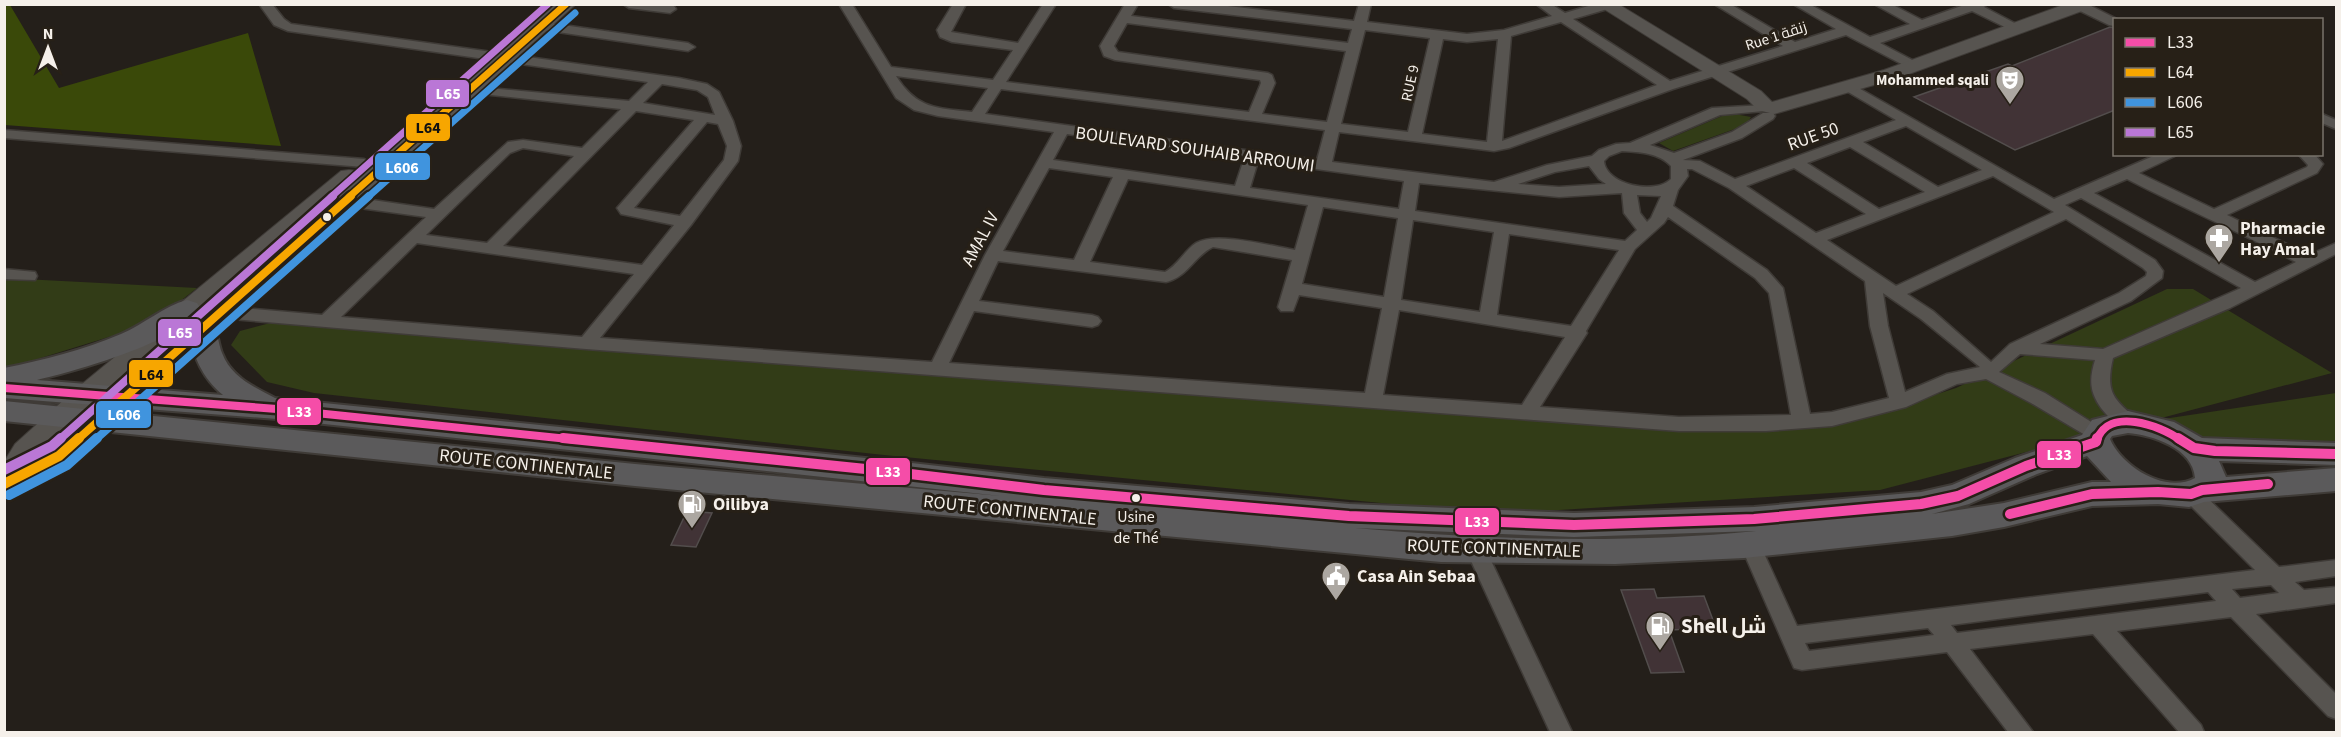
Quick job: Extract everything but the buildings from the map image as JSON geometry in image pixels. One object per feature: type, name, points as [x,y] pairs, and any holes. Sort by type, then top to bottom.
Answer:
[{"type":"main road","points":[[4,378],[65,362],[203,316],[207,357],[215,370],[240,393],[277,409]]},
{"type":"main road","name":"ROUTE CONTINENTALE","points":[[4,388],[92,408],[1129,522],[1441,549],[1615,551],[1750,544],[1952,524],[2004,515],[2092,494],[2197,492]]},
{"type":"main road","name":"ROUTE CONTINENTALE","points":[[4,411],[60,417],[125,398],[277,409],[885,471],[1044,490],[1349,516],[1574,525],[1754,519],[1921,504],[1958,496],[2107,431]]},
{"type":"main road","points":[[2157,492],[2122,476],[2108,465],[2099,453],[2107,431],[2154,426],[2169,432],[2195,449],[2205,461],[2210,472],[2209,482],[2197,492]]},
{"type":"main road","points":[[2195,449],[2337,454]]},
{"type":"main road","points":[[2197,492],[2337,480]]},
{"type":"street","points":[[265,4],[279,22],[288,27],[692,84],[710,91],[717,100],[734,146],[731,161],[646,272],[586,343]]},
{"type":"street","points":[[7,482],[59,456],[92,408],[345,201],[472,89],[496,57],[546,4]]},
{"type":"street","points":[[125,398],[203,316],[364,163],[496,57],[542,26],[567,4]]},
{"type":"street","points":[[629,4],[670,9]]},
{"type":"street","points":[[845,4],[888,71],[1494,147],[1505,34]]},
{"type":"street","points":[[960,4],[944,30],[945,34],[952,38],[1022,47]]},
{"type":"street","points":[[976,117],[1050,4]]},
{"type":"street","points":[[1132,4],[1106,50],[1115,56],[1267,78],[1254,117]]},
{"type":"street","points":[[1323,166],[1365,4]]},
{"type":"street","points":[[1542,4],[1668,86]]},
{"type":"street","points":[[1720,4],[1794,47]]},
{"type":"street","points":[[1799,4],[1913,66]]},
{"type":"street","points":[[1175,5],[1467,38],[1505,34],[1606,5],[1754,95],[1766,110]]},
{"type":"street","points":[[1633,147],[1717,111],[1766,110],[1913,66],[2082,5],[2113,21]]},
{"type":"street","points":[[1888,6],[1921,24]]},
{"type":"street","points":[[1869,42],[1978,6],[2018,28]]},
{"type":"street","points":[[1125,19],[1354,48]]},
{"type":"street","points":[[542,26],[688,47]]},
{"type":"street","name":"Rue 1 زنقة","points":[[1494,147],[1509,144],[1668,86],[1847,30]]},
{"type":"street","name":"RUE 9","points":[[1414,138],[1437,35]]},
{"type":"street","name":"BOULEVARD SOUHAIB ARROUMI","points":[[888,71],[901,94],[919,107],[1062,131],[1493,187],[1559,192],[1627,189],[1649,192],[1670,189]]},
{"type":"street","points":[[490,249],[659,79]]},
{"type":"street","points":[[203,316],[326,321],[586,343],[1719,426],[1802,422],[1832,418],[1899,402],[1953,378],[1991,370],[2016,348],[2125,297],[2154,278],[2156,274],[2150,264],[2062,208],[1993,171],[1848,86]]},
{"type":"street","points":[[472,89],[633,106],[726,121]]},
{"type":"street","points":[[1676,162],[1762,123],[1766,110]]},
{"type":"street","points":[[685,222],[627,211],[625,208],[705,116]]},
{"type":"street","points":[[2323,118],[2337,124]]},
{"type":"street","name":"RUE 50","points":[[1734,185],[1906,121]]},
{"type":"street","name":"AMAL IV","points":[[938,368],[993,255],[1062,131]]},
{"type":"street","points":[[4,134],[364,163]]},
{"type":"street","points":[[1853,142],[1936,192]]},
{"type":"street","points":[[326,321],[505,150],[513,145],[523,144],[585,153]]},
{"type":"street","points":[[1633,147],[1646,149],[1676,162],[1695,164],[1734,185],[1941,325],[1991,370],[2038,398],[2107,431],[2112,409],[2099,390],[2105,355]]},
{"type":"street","name":"BOULEVARD SOUHAIB ARROUMI","points":[[1493,187],[1552,168],[1597,160],[1610,149],[1633,147]]},
{"type":"street","points":[[1895,293],[2062,208],[2083,193],[2168,156]]},
{"type":"street","points":[[2216,214],[2312,170],[2316,164],[2307,156]]},
{"type":"street","points":[[1241,192],[1252,157]]},
{"type":"street","points":[[1597,160],[1597,168],[1602,175],[1627,189],[1631,212],[1636,223],[1647,230]]},
{"type":"street","points":[[1528,411],[1578,333],[1629,246],[1659,220],[1669,198],[1670,189],[1680,178],[1676,162]]},
{"type":"street","points":[[1044,163],[1502,230],[1629,246]]},
{"type":"street","points":[[1797,163],[1877,215]]},
{"type":"street","points":[[1816,239],[1993,171]]},
{"type":"street","points":[[2129,174],[2197,209],[2216,214],[2309,262]]},
{"type":"street","points":[[1080,266],[1122,175]]},
{"type":"street","points":[[1373,399],[1392,302],[1412,178]]},
{"type":"street","points":[[2083,193],[2255,289]]},
{"type":"street","points":[[345,201],[438,214]]},
{"type":"street","points":[[1287,307],[1316,203]]},
{"type":"street","points":[[1664,207],[1761,274],[1777,292],[1802,422]]},
{"type":"street","points":[[1488,318],[1502,230]]},
{"type":"street","points":[[415,238],[646,272]]},
{"type":"street","points":[[993,255],[1158,276],[1175,275],[1200,247],[1212,242],[1300,256]]},
{"type":"street","points":[[2016,348],[2105,355],[2255,289],[2337,248]]},
{"type":"street","points":[[4,274],[29,276]]},
{"type":"street","points":[[1873,278],[1879,326],[1899,402]]},
{"type":"street","points":[[1291,288],[1392,302],[1578,333]]},
{"type":"street","points":[[968,305],[1092,321]]},
{"type":"street","points":[[7,482],[25,451],[60,417]]},
{"type":"street","points":[[2197,492],[2300,600]]},
{"type":"street","points":[[1750,544],[1802,661],[2337,596]]},
{"type":"street","points":[[1476,550],[1561,732]]},
{"type":"street","points":[[1791,636],[2337,568]]},
{"type":"street","points":[[2213,584],[2337,709]]},
{"type":"street","points":[[1933,618],[2021,732]]},
{"type":"street","points":[[2098,625],[2193,732]]},
{"type":"green space","points":[[4,5],[10,5],[59,88],[248,33],[281,146],[5,125]]},
{"type":"green space","points":[[1729,113],[1751,117],[1746,125],[1673,151],[1659,143]]},
{"type":"green space","points":[[4,278],[197,288],[151,324],[5,369]]},
{"type":"green space","points":[[2167,289],[2193,289],[2332,373],[2150,421],[2336,393],[2336,446],[2164,441],[2134,424],[1880,490],[1495,514],[884,455],[314,393],[267,382],[231,345],[240,331],[274,322],[1533,419],[1821,428],[1879,413],[1956,388]]},
{"type":"transit line","name":"L65","points":[[4,470],[52,446],[548,4]]},
{"type":"transit line","name":"L64","points":[[4,484],[59,456],[566,4]]},
{"type":"transit line","name":"L606","points":[[9,495],[67,465],[575,13]]},
{"type":"transit line","name":"L33","points":[[4,388],[277,409],[885,471],[1044,490],[1349,516],[1574,525],[1754,519],[1921,504],[1958,496],[2026,466],[2096,442],[2099,432],[2106,426],[2125,422],[2137,422],[2158,428],[2198,449],[2250,453],[2336,454]]},
{"type":"transit line","name":"L33","points":[[2010,514],[2092,494],[2158,492],[2191,494],[2202,490],[2268,484]]},
{"type":"place","name":"Mohammed sqali","points":[[2010,106]]},
{"type":"place","name":"Pharmacie Hay Amal","points":[[2219,264]]},
{"type":"place","name":"Usine de Thé","points":[[1136,498]]},
{"type":"place","name":"Oilibya","points":[[692,530]]},
{"type":"place","name":"Casa Ain Sebaa","points":[[1336,602]]},
{"type":"place","name":"Shell شل","points":[[1660,652]]}]
